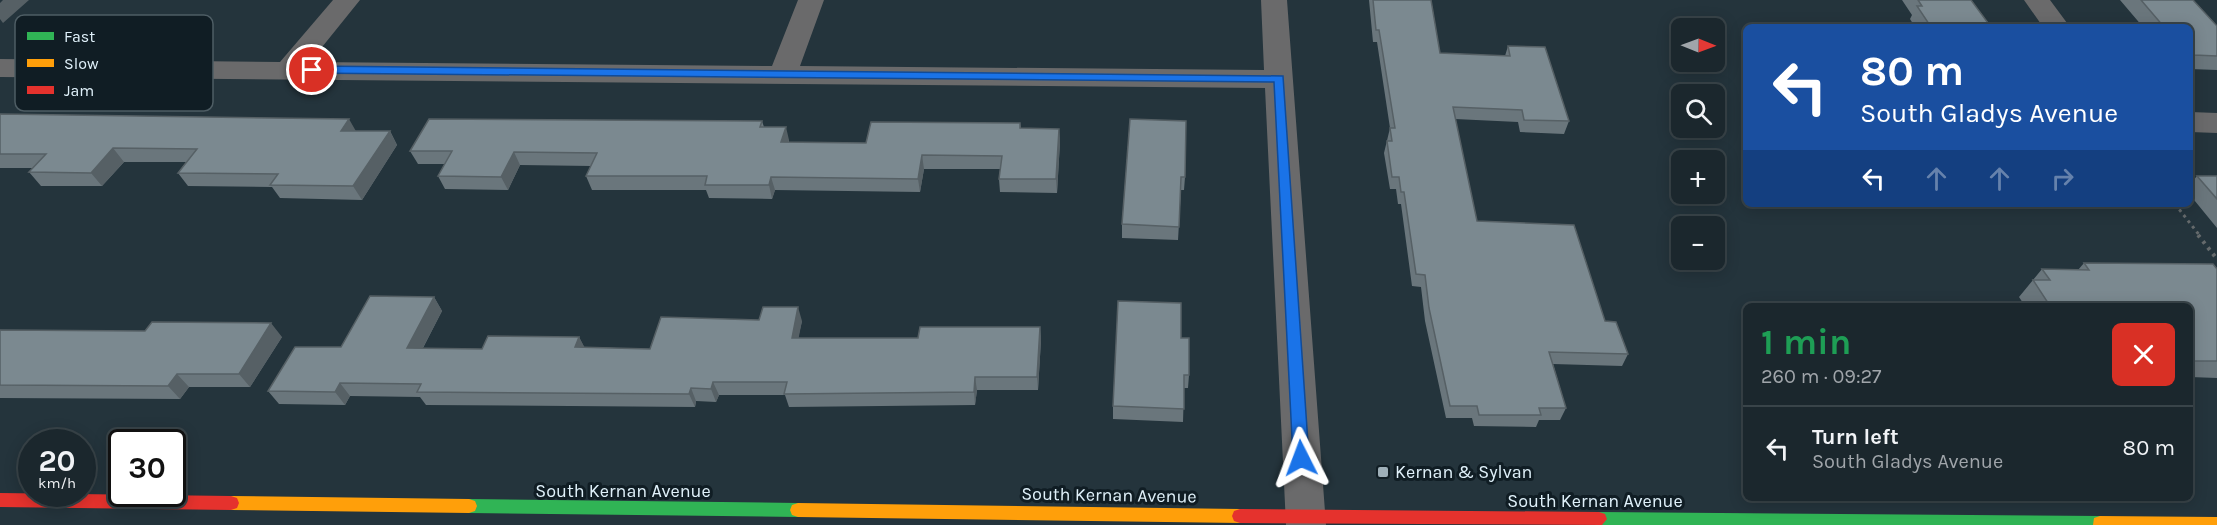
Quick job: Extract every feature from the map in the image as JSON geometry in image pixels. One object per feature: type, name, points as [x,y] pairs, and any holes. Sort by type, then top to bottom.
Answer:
[{"type":"street","points":[[288,70],[347,0]]},
{"type":"street","points":[[783,74],[812,0]]},
{"type":"street","points":[[1274,0],[1306,521]]},
{"type":"street","points":[[2037,0],[2055,24]]},
{"type":"street","points":[[0,68],[15,68]]},
{"type":"street","points":[[213,69],[1279,79]]},
{"type":"street","points":[[2193,122],[2217,123]]},
{"type":"street","name":"South Kernan Avenue","points":[[0,500],[1306,521],[2217,524]]},
{"type":"path","points":[[2177,207],[2217,259]]},
{"type":"building","points":[[1373,0],[1431,0],[1440,53],[1510,56],[1508,46],[1545,47],[1569,121],[1524,120],[1522,110],[1453,107],[1477,221],[1574,225],[1605,321],[1616,322],[1628,354],[1549,352],[1566,408],[1539,408],[1541,415],[1479,415],[1477,406],[1450,406],[1429,308],[1425,275],[1416,274],[1404,192],[1401,192],[1399,177],[1392,177],[1387,141],[1392,141],[1390,128],[1395,128],[1379,30],[1376,30]]},
{"type":"building","points":[[1918,0],[1971,0],[1989,24],[1929,24],[1917,6],[1922,6]]},
{"type":"building","points":[[2141,0],[2193,0],[2217,26],[2217,56],[2193,54],[2193,24],[2161,24]]},
{"type":"building","points":[[0,114],[349,119],[341,131],[390,131],[353,186],[270,185],[278,174],[178,173],[197,149],[113,148],[91,173],[29,172],[46,154],[0,154]]},
{"type":"building","points":[[429,119],[762,121],[760,127],[786,127],[781,142],[866,143],[871,122],[1020,123],[1020,128],[1059,129],[1056,179],[999,179],[1002,156],[922,155],[918,179],[771,177],[769,185],[705,185],[707,176],[586,176],[597,153],[514,152],[501,177],[438,176],[452,151],[410,151]]},
{"type":"building","points":[[1130,119],[1186,121],[1185,177],[1181,177],[1179,227],[1122,224]]},
{"type":"building","points":[[2197,176],[2217,176],[2217,199]]},
{"type":"building","points":[[2084,263],[2213,264],[2217,269],[2217,361],[2193,361],[2193,303],[2048,303],[2033,280],[2050,280],[2042,269],[2089,270]]},
{"type":"building","points":[[370,296],[434,297],[407,348],[482,349],[488,336],[579,337],[575,347],[650,349],[661,317],[759,320],[763,307],[798,307],[792,338],[918,338],[920,327],[1040,327],[1037,377],[975,377],[974,392],[784,394],[787,382],[713,382],[711,389],[691,388],[689,394],[417,392],[421,384],[340,383],[335,392],[268,391],[295,347],[341,347]]},
{"type":"building","points":[[1118,301],[1181,303],[1181,338],[1189,338],[1189,375],[1184,375],[1184,409],[1113,406]]},
{"type":"building","points":[[152,322],[271,323],[239,374],[177,374],[168,386],[0,385],[0,330],[145,331]]},
{"type":"traffic: fast","points":[[469,506],[798,510]]},
{"type":"traffic: fast","points":[[1599,519],[2100,523]]},
{"type":"traffic: slow","points":[[231,503],[469,506]]},
{"type":"traffic: slow","points":[[798,510],[1240,516]]},
{"type":"traffic: slow","points":[[2100,523],[2217,524]]},
{"type":"traffic: jam","points":[[0,500],[231,503]]},
{"type":"traffic: jam","points":[[1240,516],[1599,519]]},
{"type":"place","name":"Kernan & Sylvan","points":[[1383,472]]},
{"type":"route","points":[[312,70],[1279,79],[1301,458]]}]
